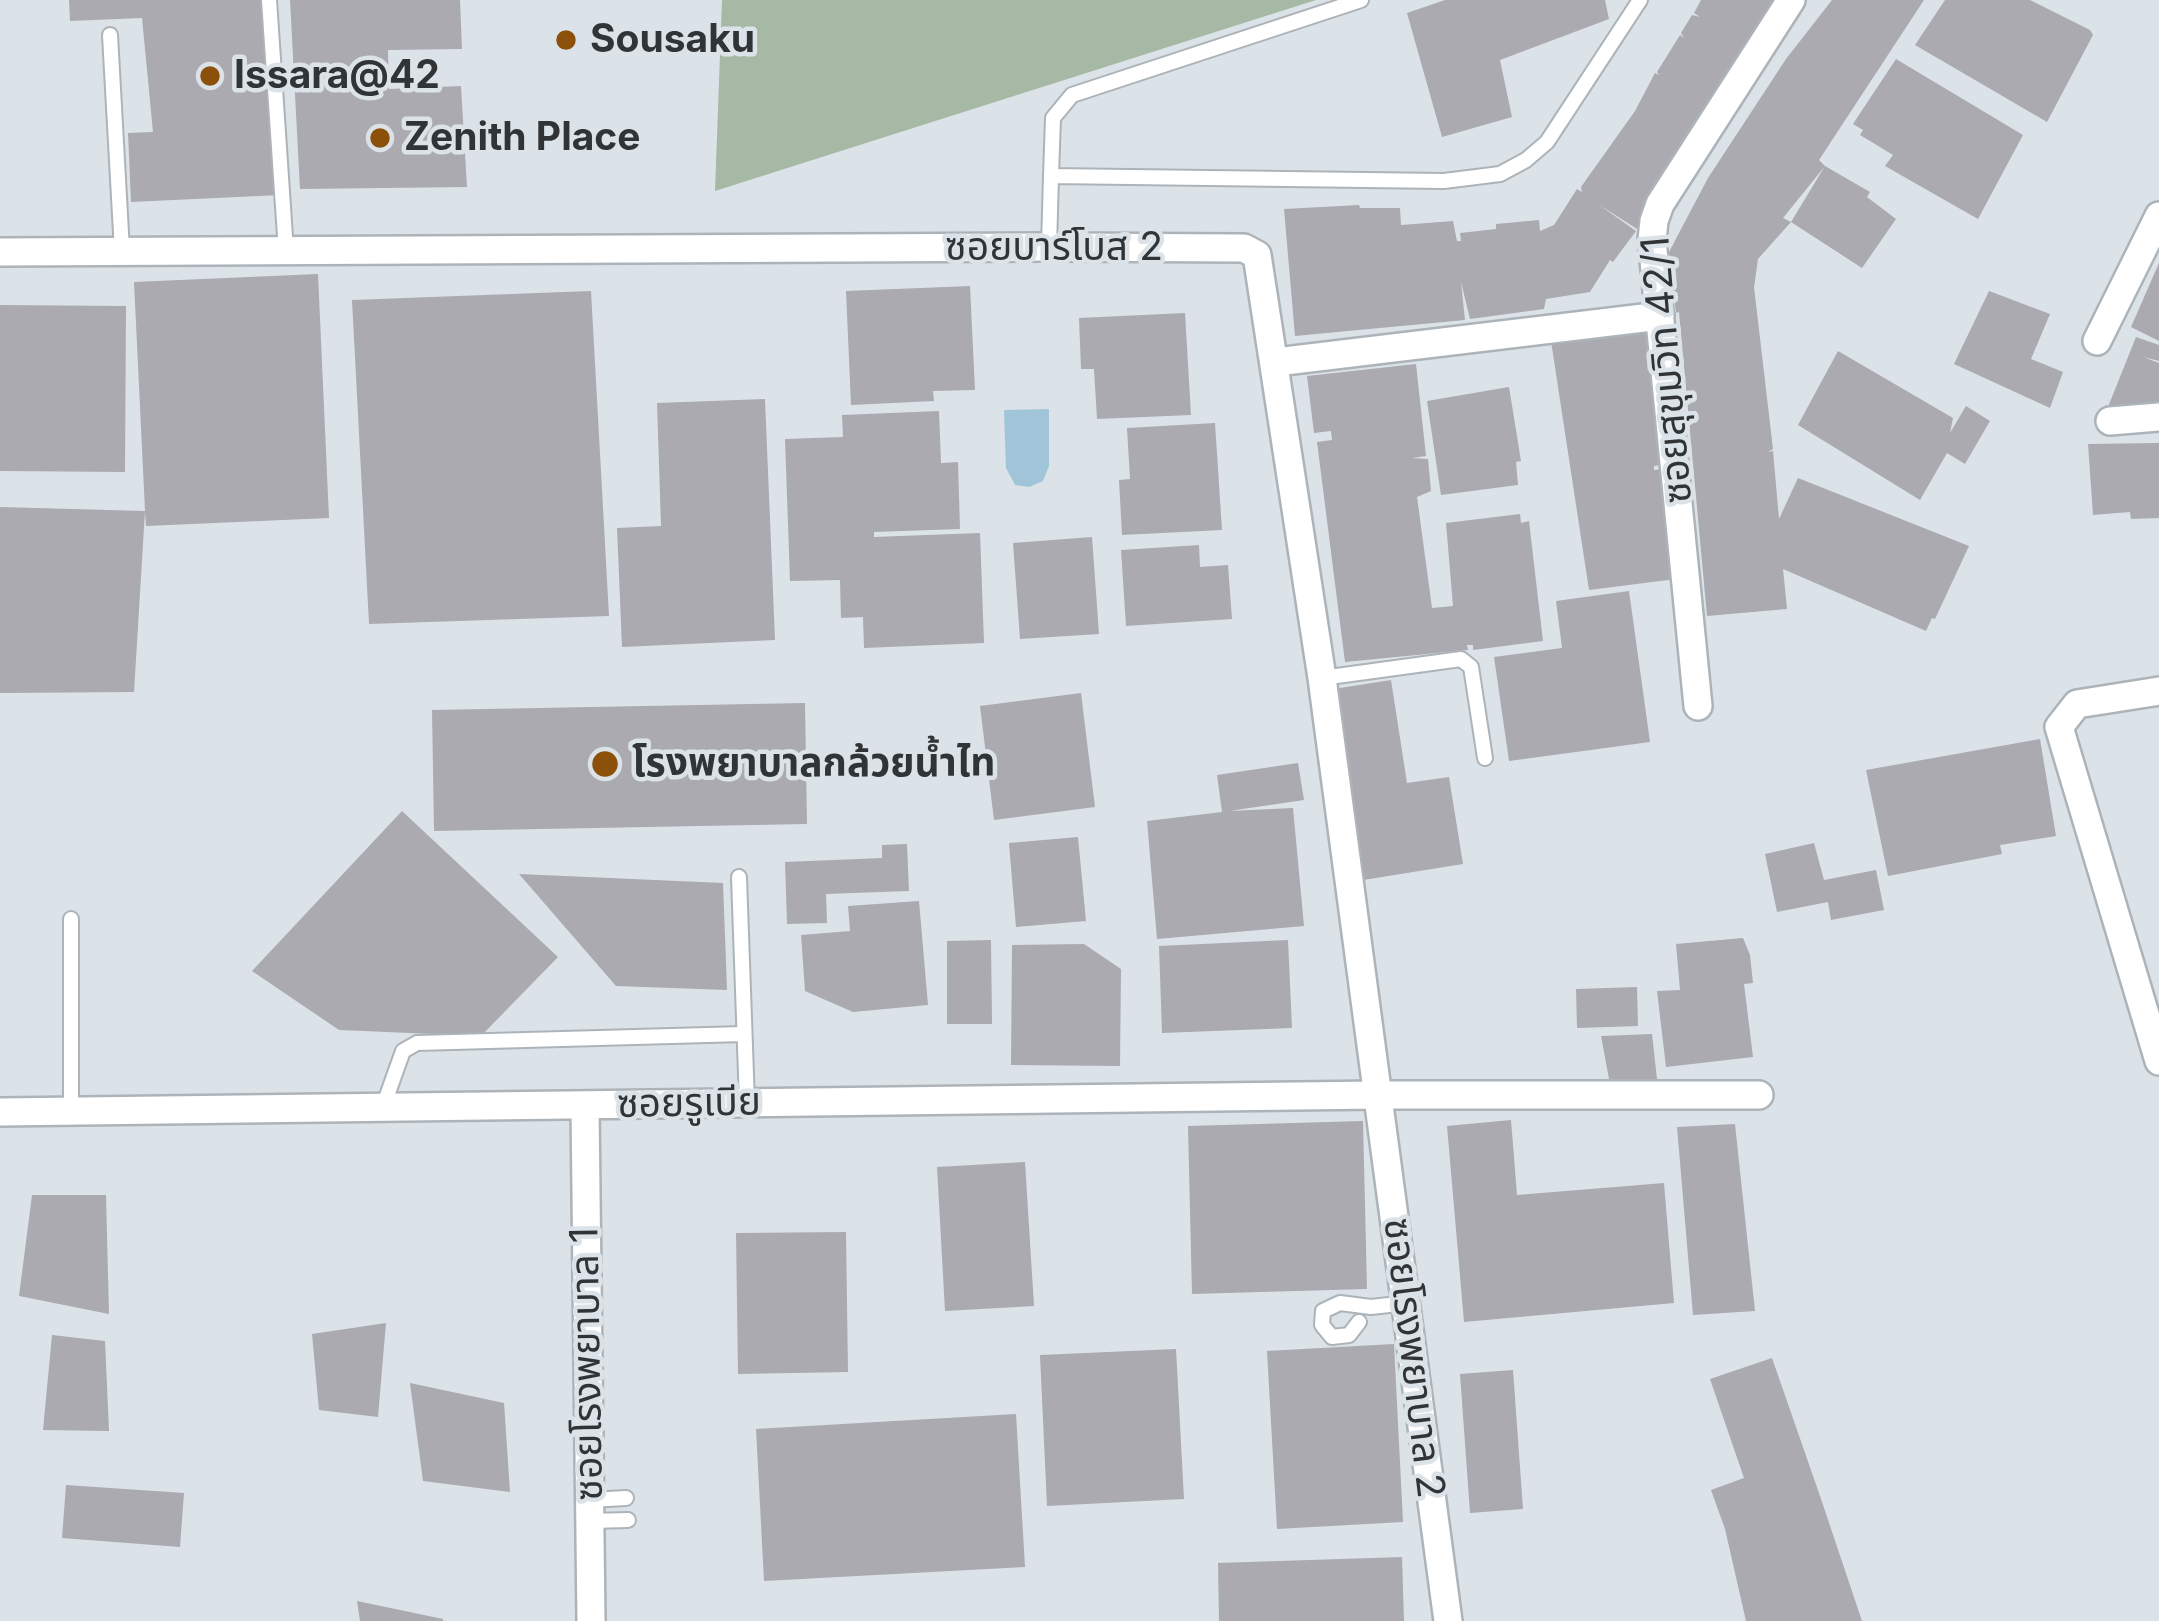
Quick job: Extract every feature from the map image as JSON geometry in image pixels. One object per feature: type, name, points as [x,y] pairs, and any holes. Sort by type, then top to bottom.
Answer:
[{"type":"street","name":"ซอยสุขุมวิท 42/1","points":[[1698,706],[1652,240],[1660,204],[1791,0]]},
{"type":"street","points":[[2097,340],[2159,216]]},
{"type":"street","name":"ซอยบาร์โบส 2","points":[[0,252],[1049,247],[1244,248],[1257,255],[1322,677],[1378,1095]]},
{"type":"street","points":[[1276,362],[1660,316]]},
{"type":"street","points":[[2110,421],[2159,417]]},
{"type":"street","points":[[2159,692],[2077,704],[2063,716],[2059,728],[2159,1061]]},
{"type":"street","name":"ซอยรูเบีย","points":[[0,1112],[747,1102],[922,1108],[1378,1095],[1759,1095]]},
{"type":"street","name":"ซอยโรงพยาบาล 2","points":[[1378,1095],[1448,1621]]},
{"type":"street","name":"ซอยโรงพยาบาล 1","points":[[585,1107],[591,1621]]},
{"type":"lane","points":[[269,0],[286,251]]},
{"type":"lane","points":[[1049,247],[1053,118],[1072,95],[1361,0]]},
{"type":"lane","points":[[1051,176],[1444,181],[1500,174],[1547,142],[1640,0]]},
{"type":"lane","points":[[110,35],[122,252]]},
{"type":"lane","points":[[1322,677],[1461,659],[1472,667],[1485,758]]},
{"type":"lane","points":[[739,877],[747,1102]]},
{"type":"lane","points":[[71,919],[71,1111]]},
{"type":"lane","points":[[383,1108],[403,1051],[416,1043],[744,1034]]},
{"type":"lane","points":[[1359,1322],[1345,1338],[1332,1337],[1322,1325],[1323,1311],[1340,1303],[1407,1303]]},
{"type":"lane","points":[[1360,1346],[1362,1311],[1371,1306]]},
{"type":"lane","points":[[590,1510],[626,1498]]},
{"type":"lane","points":[[590,1510],[628,1520]]},
{"type":"green space","points":[[722,0],[1316,0],[715,191]]},
{"type":"water","points":[[1049,409],[1049,466],[1043,481],[1029,487],[1015,485],[1006,468],[1004,410]]},
{"type":"building","name":"Issara@42","points":[[69,0],[268,0],[280,195],[131,202],[128,133],[153,132],[142,18],[70,21]]},
{"type":"building","name":"Zenith Place","points":[[290,0],[460,0],[462,49],[388,50],[389,89],[461,86],[467,187],[300,189]]},
{"type":"building","points":[[1445,0],[1605,0],[1609,19],[1500,60],[1512,117],[1442,137],[1407,13]]},
{"type":"building","points":[[1701,0],[1788,0],[1637,229],[1598,204],[1636,231],[1590,292],[1546,299],[1544,309],[1470,319],[1461,282],[1465,320],[1295,336],[1284,209],[1400,208],[1401,225],[1453,221],[1457,241],[1461,241],[1460,233],[1496,229],[1496,224],[1539,220],[1540,231],[1554,225],[1577,189],[1582,192],[1680,35],[1684,38],[1681,33],[1692,15],[1700,17],[1694,13]]},
{"type":"building","points":[[1832,0],[1924,0],[1819,160],[1825,166],[1783,218],[1791,222],[1758,259],[1754,287],[1773,449],[1768,452],[1773,451],[1779,519],[1798,478],[1969,546],[1926,631],[1783,569],[1787,609],[1707,616],[1679,312],[1669,252],[1708,178],[1786,59]]},
{"type":"building","points":[[1945,0],[2030,0],[2090,30],[2093,35],[2047,122],[1915,45]]},
{"type":"building","points":[[1896,59],[2023,135],[1978,219],[1885,166],[1893,155],[1860,135],[1863,130],[1853,124]]},
{"type":"building","points":[[1825,166],[1870,192],[1867,197],[1896,219],[1862,268],[1791,222]]},
{"type":"building","points":[[2159,263],[2159,341],[2131,327]]},
{"type":"building","points":[[318,274],[329,518],[146,526],[134,282]]},
{"type":"building","points":[[970,286],[975,390],[933,391],[934,401],[851,405],[846,291]]},
{"type":"building","points":[[591,291],[609,616],[369,624],[352,300]]},
{"type":"building","points":[[1989,291],[2050,314],[2031,359],[2063,372],[2050,408],[1954,364]]},
{"type":"building","points":[[0,305],[126,306],[125,472],[0,471]]},
{"type":"building","points":[[1185,313],[1191,415],[1097,419],[1094,369],[1081,369],[1079,318]]},
{"type":"building","points":[[1647,326],[1665,464],[1654,470],[1665,469],[1676,579],[1589,590],[1551,341]]},
{"type":"building","points":[[2136,337],[2159,345],[2159,361],[2143,357],[2159,363],[2159,407],[2108,407]]},
{"type":"building","points":[[1838,351],[1953,418],[1950,433],[1966,406],[1990,421],[1965,464],[1947,453],[1920,500],[1798,425]]},
{"type":"building","points":[[1416,364],[1426,456],[1412,458],[1428,459],[1431,491],[1417,497],[1432,608],[1453,606],[1446,523],[1520,514],[1521,523],[1529,521],[1543,641],[1473,650],[1473,645],[1467,645],[1468,650],[1345,662],[1317,442],[1332,440],[1331,431],[1314,433],[1307,376]]},
{"type":"building","points":[[1509,387],[1521,461],[1516,462],[1518,485],[1441,495],[1427,401]]},
{"type":"building","points":[[765,399],[775,640],[622,647],[617,528],[661,526],[657,403]]},
{"type":"building","points":[[939,411],[941,463],[958,462],[960,529],[874,532],[874,537],[980,533],[984,643],[864,648],[863,617],[841,618],[840,580],[790,581],[785,439],[843,437],[842,415]]},
{"type":"building","points":[[1215,423],[1222,530],[1122,535],[1119,480],[1130,479],[1127,428]]},
{"type":"building","points":[[2159,443],[2159,518],[2131,519],[2130,512],[2093,515],[2088,444]]},
{"type":"building","points":[[0,507],[145,511],[134,692],[0,693]]},
{"type":"building","points":[[1092,537],[1099,634],[1020,639],[1013,543]]},
{"type":"building","points":[[1199,545],[1200,567],[1228,565],[1232,619],[1126,626],[1121,550]]},
{"type":"building","points":[[1629,591],[1650,742],[1509,761],[1494,657],[1562,648],[1556,601]]},
{"type":"building","points":[[1391,680],[1407,783],[1449,777],[1463,864],[1357,881],[1327,690]]},
{"type":"building","points":[[1081,693],[1095,807],[994,820],[980,706]]},
{"type":"building","points":[[805,703],[807,824],[434,831],[432,710]]},
{"type":"building","points":[[2040,739],[2056,836],[2000,845],[2002,854],[1888,876],[1866,770]]},
{"type":"building","points":[[1298,763],[1304,800],[1229,811],[1293,808],[1304,926],[1157,939],[1147,821],[1222,812],[1217,775]]},
{"type":"building","points":[[402,811],[558,957],[481,1036],[339,1030],[252,971]]},
{"type":"building","points":[[1078,837],[1086,921],[1016,927],[1009,843]]},
{"type":"building","points":[[1814,843],[1824,880],[1876,870],[1884,910],[1831,920],[1828,902],[1777,912],[1765,854]]},
{"type":"building","points":[[907,844],[909,891],[826,894],[827,923],[787,924],[785,862],[882,858],[882,845]]},
{"type":"building","points":[[519,874],[723,883],[727,990],[616,986]]},
{"type":"building","points":[[919,901],[928,1005],[853,1012],[805,991],[801,935],[850,931],[848,906]]},
{"type":"building","points":[[1743,938],[1753,983],[1744,984],[1753,1057],[1666,1067],[1657,991],[1680,990],[1676,944]]},
{"type":"building","points":[[991,940],[992,1024],[947,1024],[947,941]]},
{"type":"building","points":[[1288,940],[1292,1028],[1162,1033],[1159,946]]},
{"type":"building","points":[[1084,944],[1121,969],[1120,1066],[1011,1065],[1012,945]]},
{"type":"building","points":[[1637,987],[1638,1026],[1577,1028],[1576,989]]},
{"type":"building","points":[[1652,1034],[1657,1079],[1609,1079],[1601,1036]]},
{"type":"building","points":[[1511,1120],[1517,1195],[1664,1183],[1674,1303],[1464,1322],[1447,1126]]},
{"type":"building","points":[[1363,1121],[1367,1289],[1192,1294],[1188,1126]]},
{"type":"building","points":[[1735,1124],[1755,1311],[1693,1315],[1677,1127]]},
{"type":"building","points":[[1025,1162],[1034,1306],[945,1311],[937,1167]]},
{"type":"building","points":[[32,1195],[106,1195],[109,1314],[19,1296]]},
{"type":"building","points":[[846,1232],[848,1372],[738,1374],[736,1233]]},
{"type":"building","points":[[386,1323],[378,1417],[319,1410],[312,1334]]},
{"type":"building","points":[[52,1335],[105,1341],[109,1431],[43,1430]]},
{"type":"building","points":[[1394,1344],[1403,1522],[1277,1529],[1267,1351]]},
{"type":"building","points":[[1176,1349],[1184,1499],[1047,1506],[1040,1355]]},
{"type":"building","points":[[1772,1358],[1862,1621],[1746,1621],[1711,1490],[1744,1478],[1710,1379]]},
{"type":"building","points":[[1513,1370],[1523,1509],[1470,1513],[1460,1374]]},
{"type":"building","points":[[410,1383],[504,1403],[510,1492],[423,1481]]},
{"type":"building","points":[[1016,1414],[1025,1567],[764,1581],[756,1429]]},
{"type":"building","points":[[66,1485],[184,1493],[180,1547],[62,1538]]},
{"type":"building","points":[[1402,1557],[1404,1621],[1219,1621],[1218,1563]]},
{"type":"building","points":[[357,1601],[443,1619],[443,1621],[360,1621]]},
{"type":"place","name":"Sousaku","points":[[566,40]]},
{"type":"place","name":"Issara@42","points":[[210,76]]},
{"type":"place","name":"Zenith Place","points":[[380,138]]},
{"type":"place","name":"โรงพยาบาลกล้วยน้ำไท","points":[[605,764]]}]
